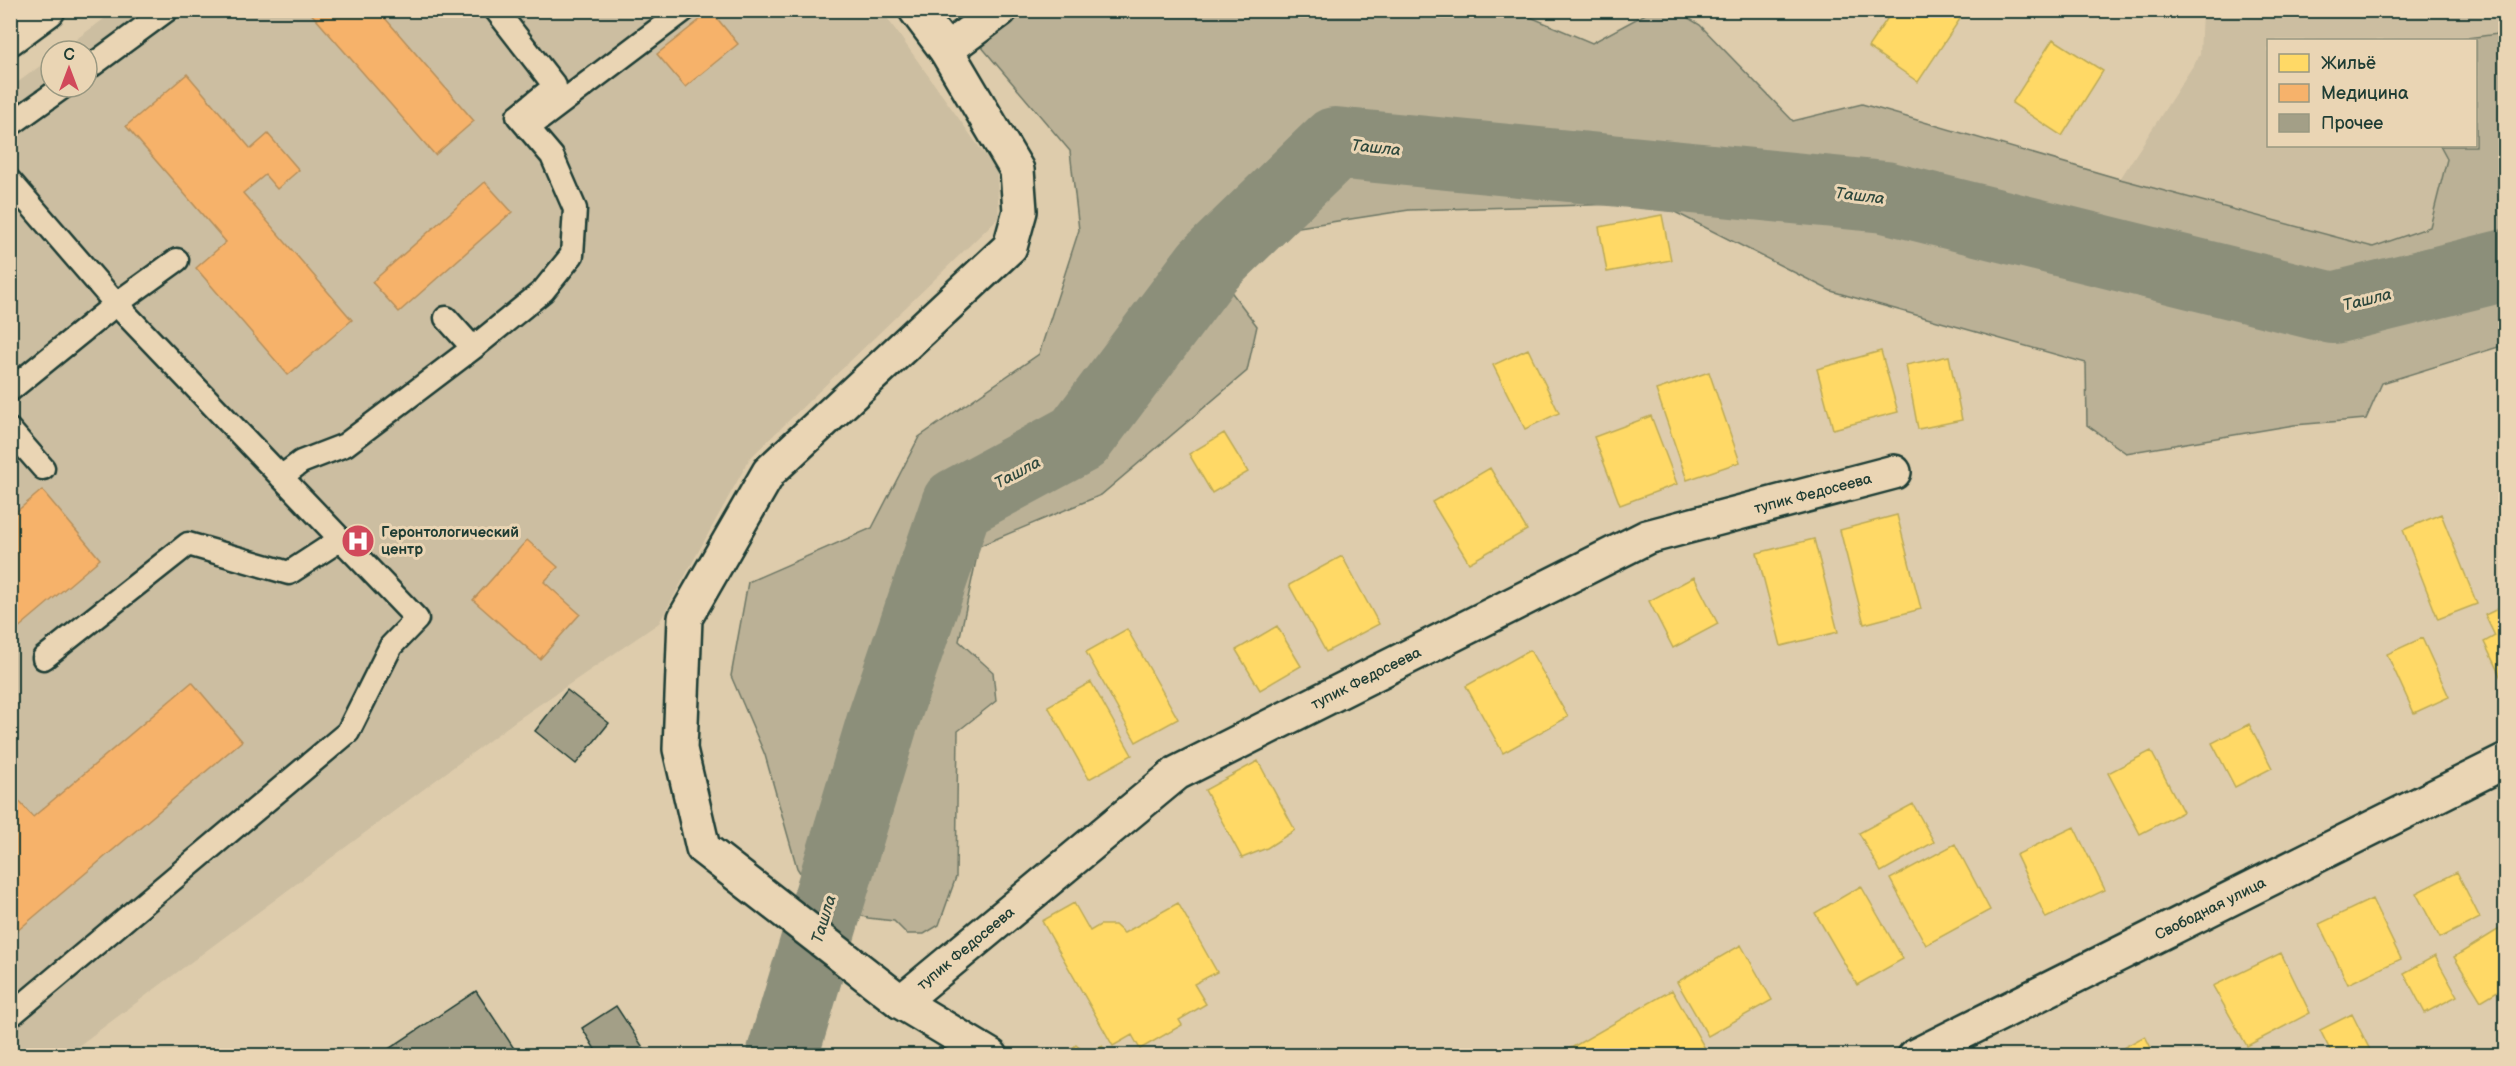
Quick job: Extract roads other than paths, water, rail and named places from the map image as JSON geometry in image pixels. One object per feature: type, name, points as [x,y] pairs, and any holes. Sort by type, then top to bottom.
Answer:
[{"type":"street","points":[[10,38],[48,10]]},
{"type":"street","points":[[916,10],[946,50],[1017,170],[1020,211],[1010,248],[769,472],[685,618],[680,749],[703,848],[901,1002],[991,1056]]},
{"type":"street","points":[[946,50],[1000,10]]},
{"type":"street","name":"тупик Федосеева","points":[[901,1002],[1177,773],[1647,537],[1894,472]]},
{"type":"street","name":"Свободная улица","points":[[1915,1056],[2505,761]]},
{"type":"lane","points":[[99,60],[167,10]]},
{"type":"lane","points":[[281,477],[301,462],[345,445],[473,348],[543,291],[572,255],[575,209],[552,156],[518,116],[555,86],[496,10]]},
{"type":"lane","points":[[528,128],[684,10]]},
{"type":"lane","points":[[10,125],[46,99]]},
{"type":"lane","points":[[10,182],[116,304],[417,619],[391,646],[348,732],[10,1016]]},
{"type":"lane","points":[[10,390],[116,304],[177,260]]},
{"type":"lane","points":[[446,318],[473,348]]},
{"type":"lane","points":[[10,430],[43,468]]},
{"type":"lane","points":[[44,658],[188,544],[289,573],[341,539]]},
{"type":"waterway","name":"Ташла","points":[[782,1056],[882,723],[957,504],[1079,438],[1208,266],[1335,143],[1885,197],[2333,308],[2506,265]]},
{"type":"place","name":"Геронтологический центр","points":[[358,541]]}]
